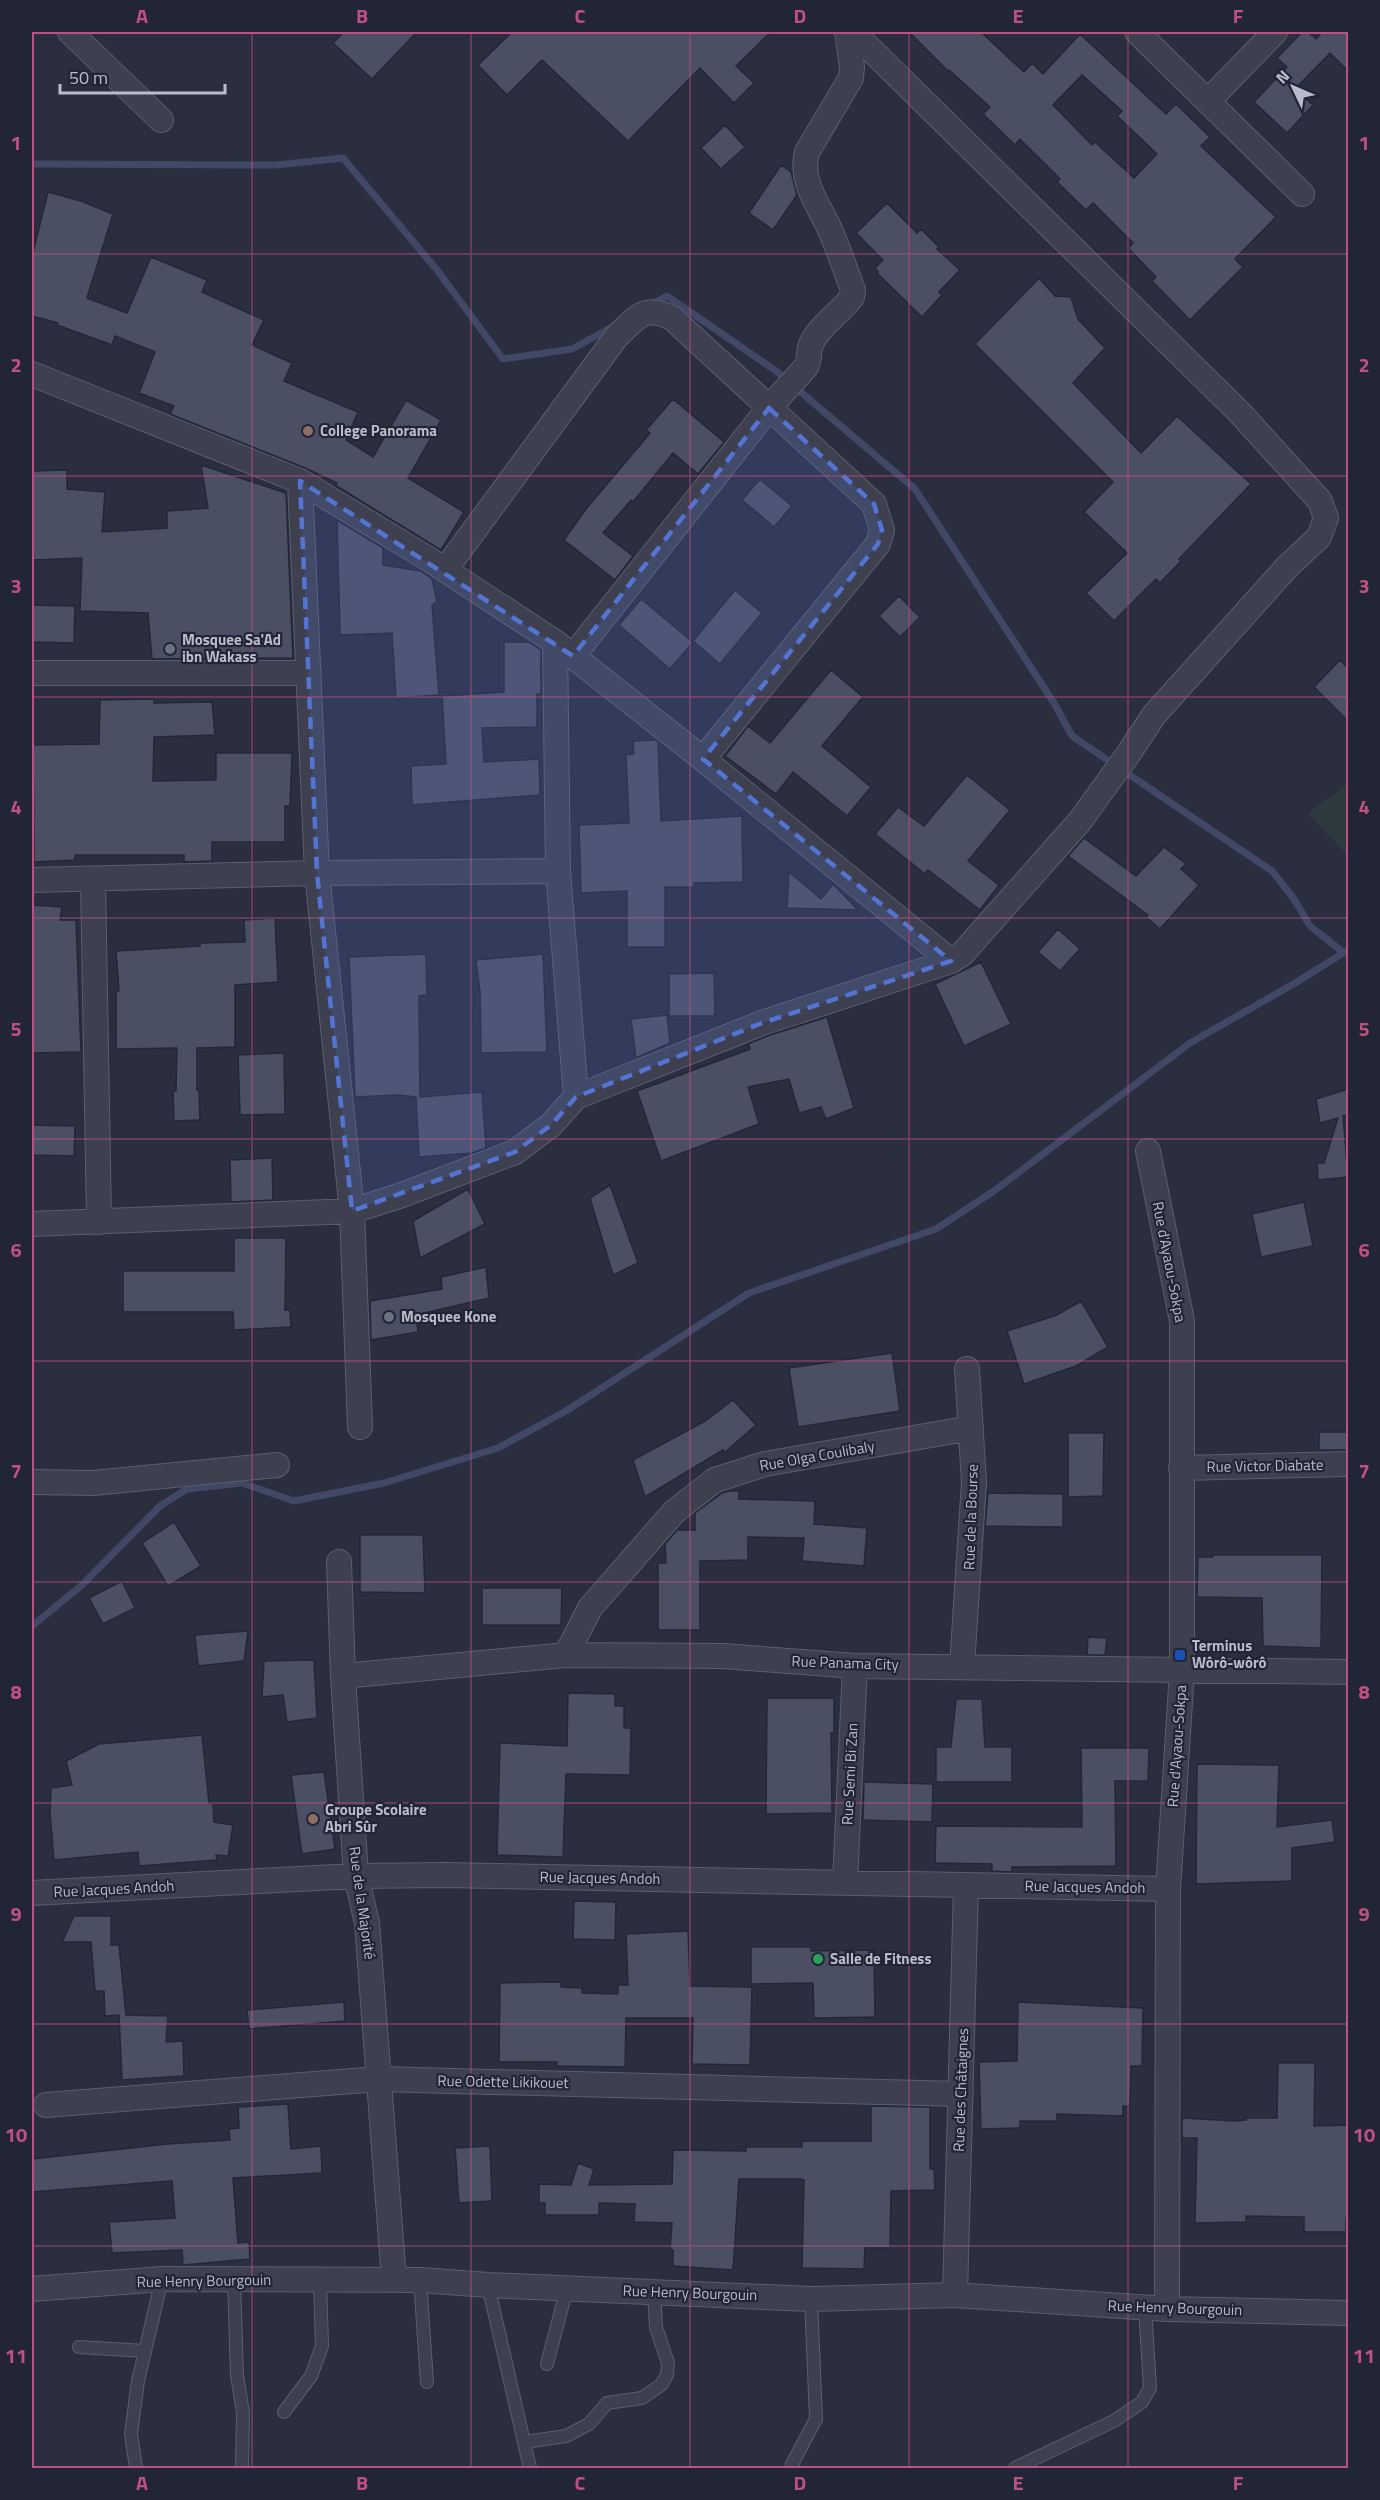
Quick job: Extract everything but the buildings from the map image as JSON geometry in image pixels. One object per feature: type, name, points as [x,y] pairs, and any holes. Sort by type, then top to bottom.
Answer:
[{"type":"street","points":[[70,32],[161,120]]},
{"type":"street","points":[[576,1097],[558,871],[564,649],[808,364],[808,350],[821,327],[852,297],[853,290],[831,230],[808,186],[804,163],[807,152],[851,78],[852,67],[847,32]]},
{"type":"street","points":[[32,1224],[351,1211],[402,1195],[515,1152],[551,1125],[576,1097],[762,1023],[951,961],[962,954],[1080,820],[1130,753],[1154,715],[1287,567],[1319,537],[1326,518],[1320,501],[1240,413],[853,32]]},
{"type":"street","points":[[1137,32],[1302,194]]},
{"type":"street","points":[[1208,101],[1275,32]]},
{"type":"street","points":[[445,570],[617,336],[645,312],[658,311],[672,318],[874,504],[882,530],[878,544],[703,759]]},
{"type":"street","points":[[32,374],[300,481],[445,570],[564,649],[951,961]]},
{"type":"street","points":[[300,481],[317,873],[351,1211],[360,1427]]},
{"type":"street","points":[[32,673],[309,673]]},
{"type":"street","points":[[32,880],[317,873],[558,871]]},
{"type":"street","points":[[93,879],[99,1222]]},
{"type":"street","name":"Rue d'Ayaou-Sokpa","points":[[1148,1151],[1182,1321],[1182,1671],[1168,1888],[1156,2308]]},
{"type":"street","name":"Rue de la Bourse","points":[[962,1666],[974,1482],[967,1369]]},
{"type":"street","name":"Rue Olga Coulibaly","points":[[566,1655],[590,1608],[674,1512],[715,1480],[765,1464],[971,1428]]},
{"type":"street","name":"Rue Victor Diabate","points":[[1181,1468],[1348,1464]]},
{"type":"street","points":[[32,1482],[93,1484],[277,1465]]},
{"type":"street","name":"Rue de la Majorité","points":[[339,1562],[343,1676],[356,1876],[367,1923],[394,2280]]},
{"type":"street","name":"Rue Panama City","points":[[343,1676],[566,1655],[723,1656],[855,1666],[1348,1672]]},
{"type":"street","name":"Rue Semi Bi Zan","points":[[845,1883],[855,1666]]},
{"type":"street","name":"Rue Jacques Andoh","points":[[32,1893],[356,1876],[444,1875],[1168,1888]]},
{"type":"street","name":"Rue des Châtaignes","points":[[955,2295],[966,1885]]},
{"type":"street","name":"Rue Odette Likikouet","points":[[46,2105],[378,2079],[961,2094]]},
{"type":"street","name":"Rue Henry Bourgouin","points":[[32,2289],[162,2279],[420,2280],[488,2285],[811,2298],[955,2295],[1156,2308],[1348,2313]]},
{"type":"lane","points":[[136,2469],[131,2434],[145,2351],[162,2279]]},
{"type":"lane","points":[[234,2280],[237,2375],[243,2414],[242,2469]]},
{"type":"lane","points":[[284,2412],[311,2376],[322,2346],[320,2280]]},
{"type":"lane","points":[[420,2280],[427,2382]]},
{"type":"lane","points":[[488,2285],[530,2469]]},
{"type":"lane","points":[[548,2364],[567,2288]]},
{"type":"lane","points":[[525,2442],[566,2436],[588,2424],[607,2403],[642,2398],[661,2385],[667,2375],[668,2363],[656,2327],[654,2292]]},
{"type":"lane","points":[[794,2469],[792,2464],[816,2419],[811,2298]]},
{"type":"lane","points":[[1015,2469],[1114,2421],[1142,2402],[1150,2388],[1156,2308]]},
{"type":"lane","points":[[79,2347],[145,2351]]},
{"type":"highlighted area","points":[[769,408],[874,504],[882,530],[878,544],[703,759],[951,961],[762,1023],[576,1097],[551,1125],[515,1152],[352,1211],[317,873],[300,481],[573,656]]},
{"type":"shaded area","points":[[1348,784],[1348,856],[1308,813]]},
{"type":"waterway","points":[[32,164],[276,165],[343,158],[437,270],[503,359],[572,349],[612,327]]},
{"type":"waterway","points":[[650,305],[667,296],[776,371],[915,489],[1054,703],[1072,736],[1272,871],[1294,899],[1310,926],[1344,953]]},
{"type":"waterway","points":[[32,1626],[81,1586],[160,1506],[187,1489],[242,1483],[294,1501],[384,1483],[498,1448],[566,1411],[749,1293],[936,1229],[994,1191],[1190,1043],[1348,950]]},
{"type":"place","name":"College Panorama","points":[[308,431]]},
{"type":"place","name":"Mosquee Sa'Ad ibn Wakass","points":[[170,649]]},
{"type":"place","name":"Mosquee Kone","points":[[389,1317]]},
{"type":"place","name":"Terminus Wôrô-wôrô","points":[[1180,1655]]},
{"type":"place","name":"Groupe Scolaire Abri Sûr","points":[[313,1819]]},
{"type":"place","name":"Salle de Fitness","points":[[818,1959]]}]
